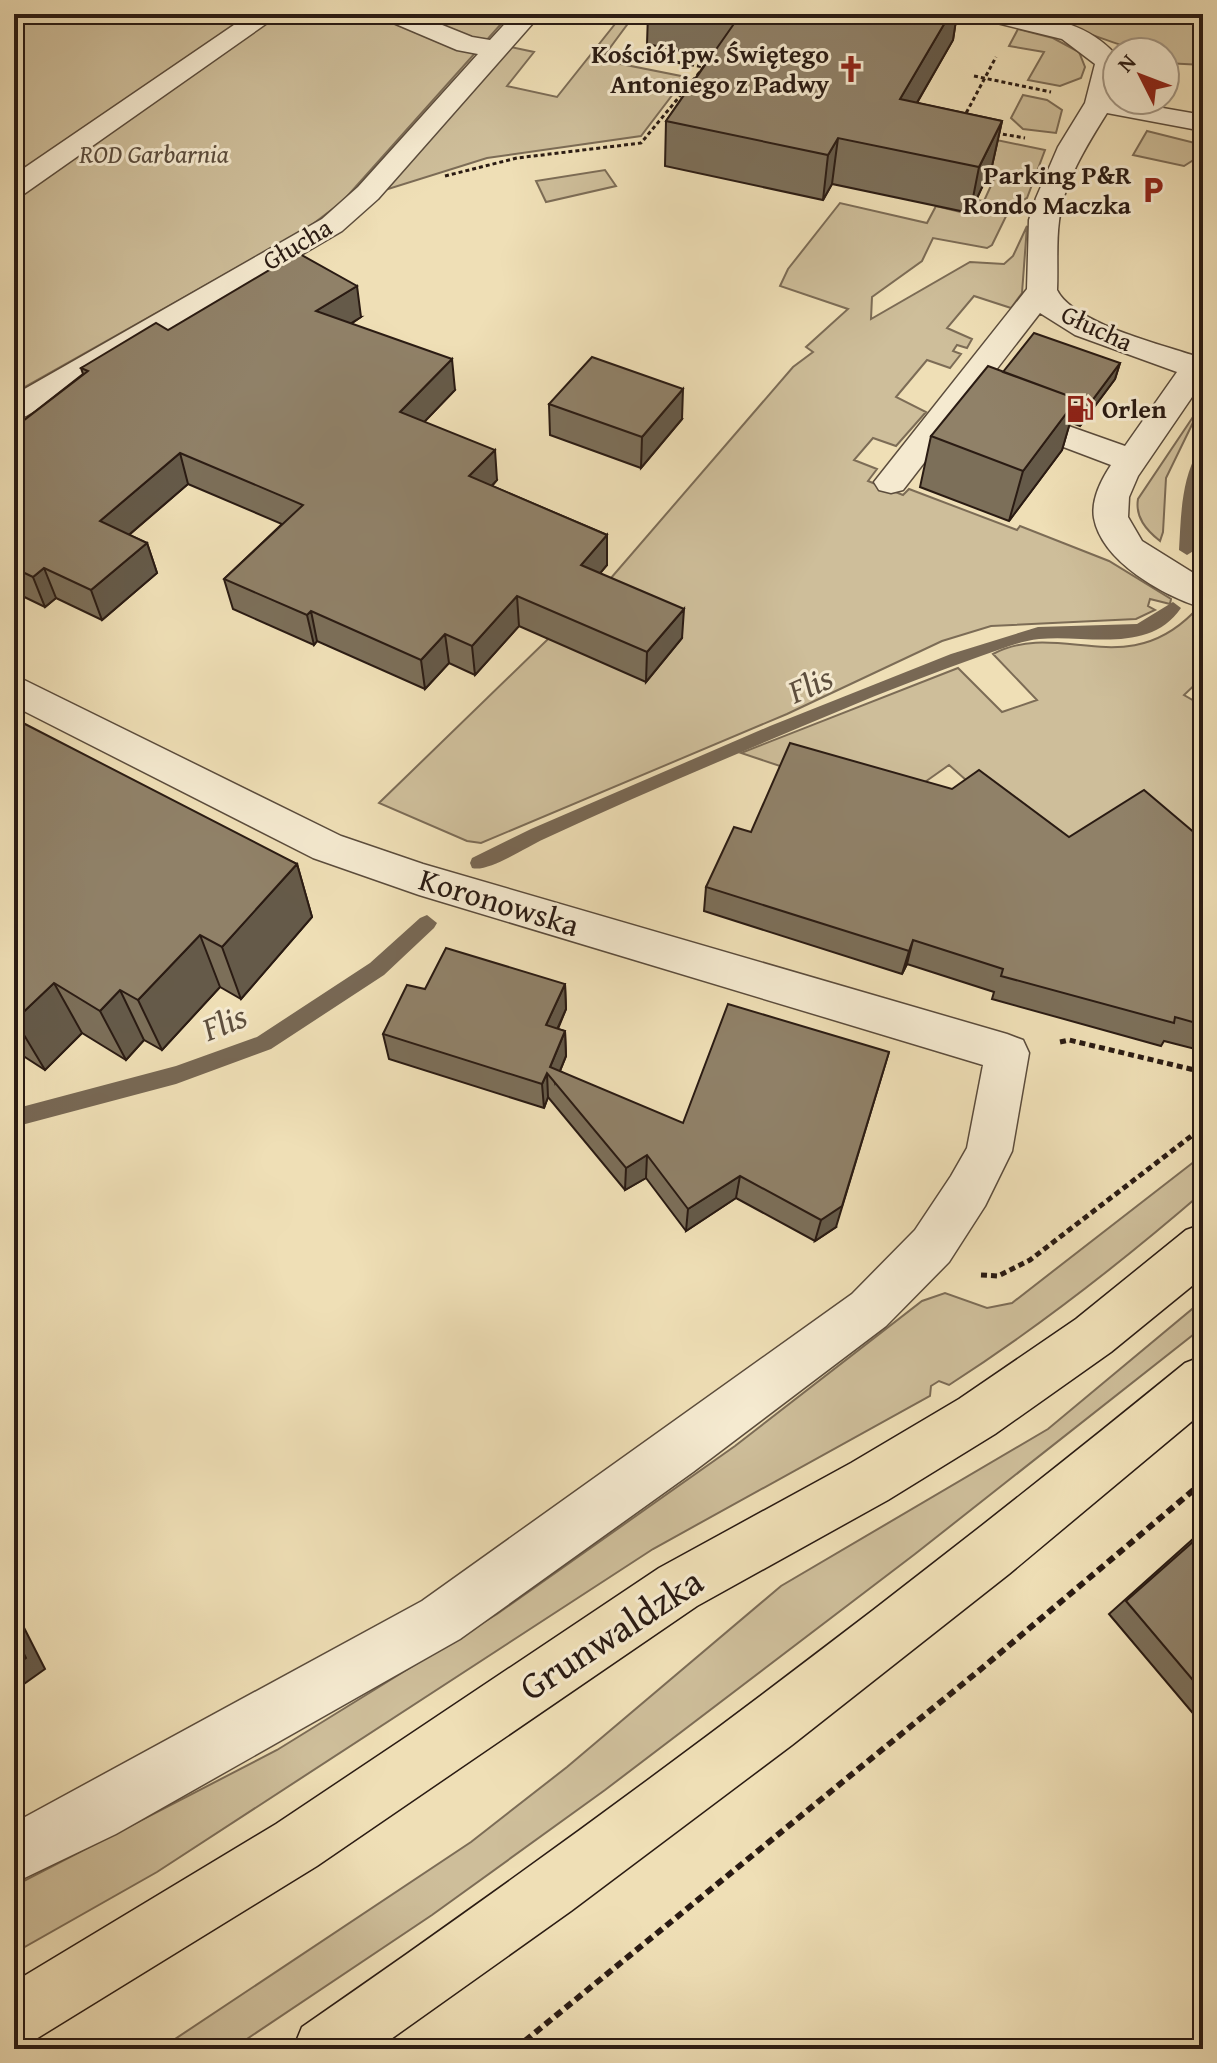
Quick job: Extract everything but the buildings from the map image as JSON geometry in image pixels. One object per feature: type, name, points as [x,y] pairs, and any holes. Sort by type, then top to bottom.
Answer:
[{"type":"main road","name":"Grunwaldzka","points":[[14,2017],[153,1935],[333,1820],[585,1646],[682,1585],[895,1467],[1001,1402],[1098,1334],[1203,1246]]},
{"type":"main road","points":[[324,2049],[582,1866],[790,1711],[996,1549],[1203,1380]]},
{"type":"street","points":[[14,188],[267,14]]},
{"type":"street","points":[[393,14],[466,44],[496,49]]},
{"type":"street","name":"Głucha","points":[[14,409],[332,225],[368,193],[528,14]]},
{"type":"street","name":"Głucha","points":[[1003,16],[1049,26],[1102,53],[1109,63],[1099,103],[1072,147],[1044,220],[1042,290],[1049,305],[1075,323],[1200,366]]},
{"type":"street","points":[[1099,103],[1203,123]]},
{"type":"street","points":[[891,482],[961,397],[1042,290]]},
{"type":"street","points":[[1200,366],[1111,491],[1108,510],[1112,528],[1125,545],[1146,562],[1203,595]]},
{"type":"street","points":[[961,397],[1131,460]]},
{"type":"street","name":"Koronowska","points":[[14,689],[327,847],[419,879],[1007,1053],[989,1151],[968,1191],[932,1246],[869,1310],[675,1454],[441,1620],[95,1813],[14,1854]]},
{"type":"path","points":[[960,126],[985,77],[1003,16]]},
{"type":"path","points":[[442,177],[471,167],[555,152],[641,143],[704,67],[595,48]]},
{"type":"path","points":[[974,76],[1099,103]]},
{"type":"path","points":[[988,131],[1072,147]]},
{"type":"path","points":[[1069,1040],[1203,1072]]},
{"type":"path","points":[[975,1273],[998,1276],[1030,1260],[1202,1130]]},
{"type":"path","points":[[515,2049],[981,1669],[1203,1482]]},
{"type":"green space","name":"ROD Garbarnia","points":[[14,14],[510,14],[343,201],[309,227],[14,393]]},
{"type":"green space","points":[[623,14],[635,14],[601,60],[686,77],[641,136],[487,158],[385,190],[511,47],[534,52],[507,86],[557,97]]},
{"type":"green space","points":[[1029,14],[1175,14],[1203,21],[1203,65],[1181,64],[1181,36],[1101,36],[1101,38]]},
{"type":"green space","points":[[1018,29],[1053,38],[1079,52],[1085,67],[1081,78],[1060,86],[1028,80],[1044,52],[1009,46]]},
{"type":"green space","points":[[1023,95],[1047,100],[1062,110],[1056,133],[1023,129],[1011,118]]},
{"type":"green space","points":[[1147,131],[1203,145],[1203,154],[1184,166],[1133,155]]},
{"type":"green space","points":[[963,133],[1045,150],[1027,198],[1011,206],[992,245],[987,248],[933,238],[922,261],[872,297],[871,319],[970,262],[1004,264],[1013,256],[1027,226],[1022,293],[1011,308],[974,296],[947,328],[972,339],[967,348],[957,345],[953,351],[961,354],[950,368],[927,360],[896,397],[926,412],[896,446],[873,438],[854,460],[877,469],[868,481],[903,495],[909,489],[1017,530],[1020,526],[1109,561],[1171,599],[1170,604],[1150,599],[1148,606],[1155,610],[1136,619],[991,626],[942,641],[787,714],[481,843],[467,841],[379,803],[611,578],[793,367],[813,352],[806,347],[848,309],[780,286],[788,269],[840,203],[927,223],[936,206],[969,214],[976,200],[984,201],[994,179],[987,178]]},
{"type":"green space","points":[[605,170],[616,186],[546,202],[536,181]]},
{"type":"green space","points":[[1203,402],[1166,478],[1160,541],[1143,523],[1138,512],[1138,499]]},
{"type":"green space","points":[[1193,613],[1203,619],[1203,677],[1184,695],[1203,706],[1203,876],[1059,862],[949,765],[894,804],[741,753],[958,668],[1002,712],[1037,700],[993,654],[1018,645],[1043,643],[1117,647],[1142,644],[1167,633]]},
{"type":"green space","points":[[1195,1161],[1203,1168],[1203,1192],[1079,1293],[982,1363],[949,1385],[939,1381],[931,1386],[930,1396],[653,1549],[157,1872],[14,1953],[14,1886],[277,1750],[497,1614],[735,1446],[922,1301],[945,1293],[987,1308],[1012,1303]]},
{"type":"green space","points":[[1203,1300],[1203,1327],[915,1554],[605,1790],[432,1915],[232,2049],[160,2049],[471,1842],[567,1767],[781,1586],[1048,1429]]},
{"type":"waterway","name":"Flis","points":[[1187,550],[1192,490],[1203,455]]},
{"type":"waterway","name":"Flis","points":[[479,863],[537,834],[776,731],[957,658],[1038,633],[1101,634],[1140,630],[1158,622],[1173,608]]},
{"type":"waterway","name":"Flis","points":[[14,1118],[176,1075],[264,1043],[377,969],[427,923]]},
{"type":"place","name":"Kościół pw. Świętego Antoniego z Padwy","points":[[851,69]]},
{"type":"place","name":"Parking P&R Rondo Maczka","points":[[1153,190]]},
{"type":"place","name":"Orlen","points":[[1080,409]]}]
